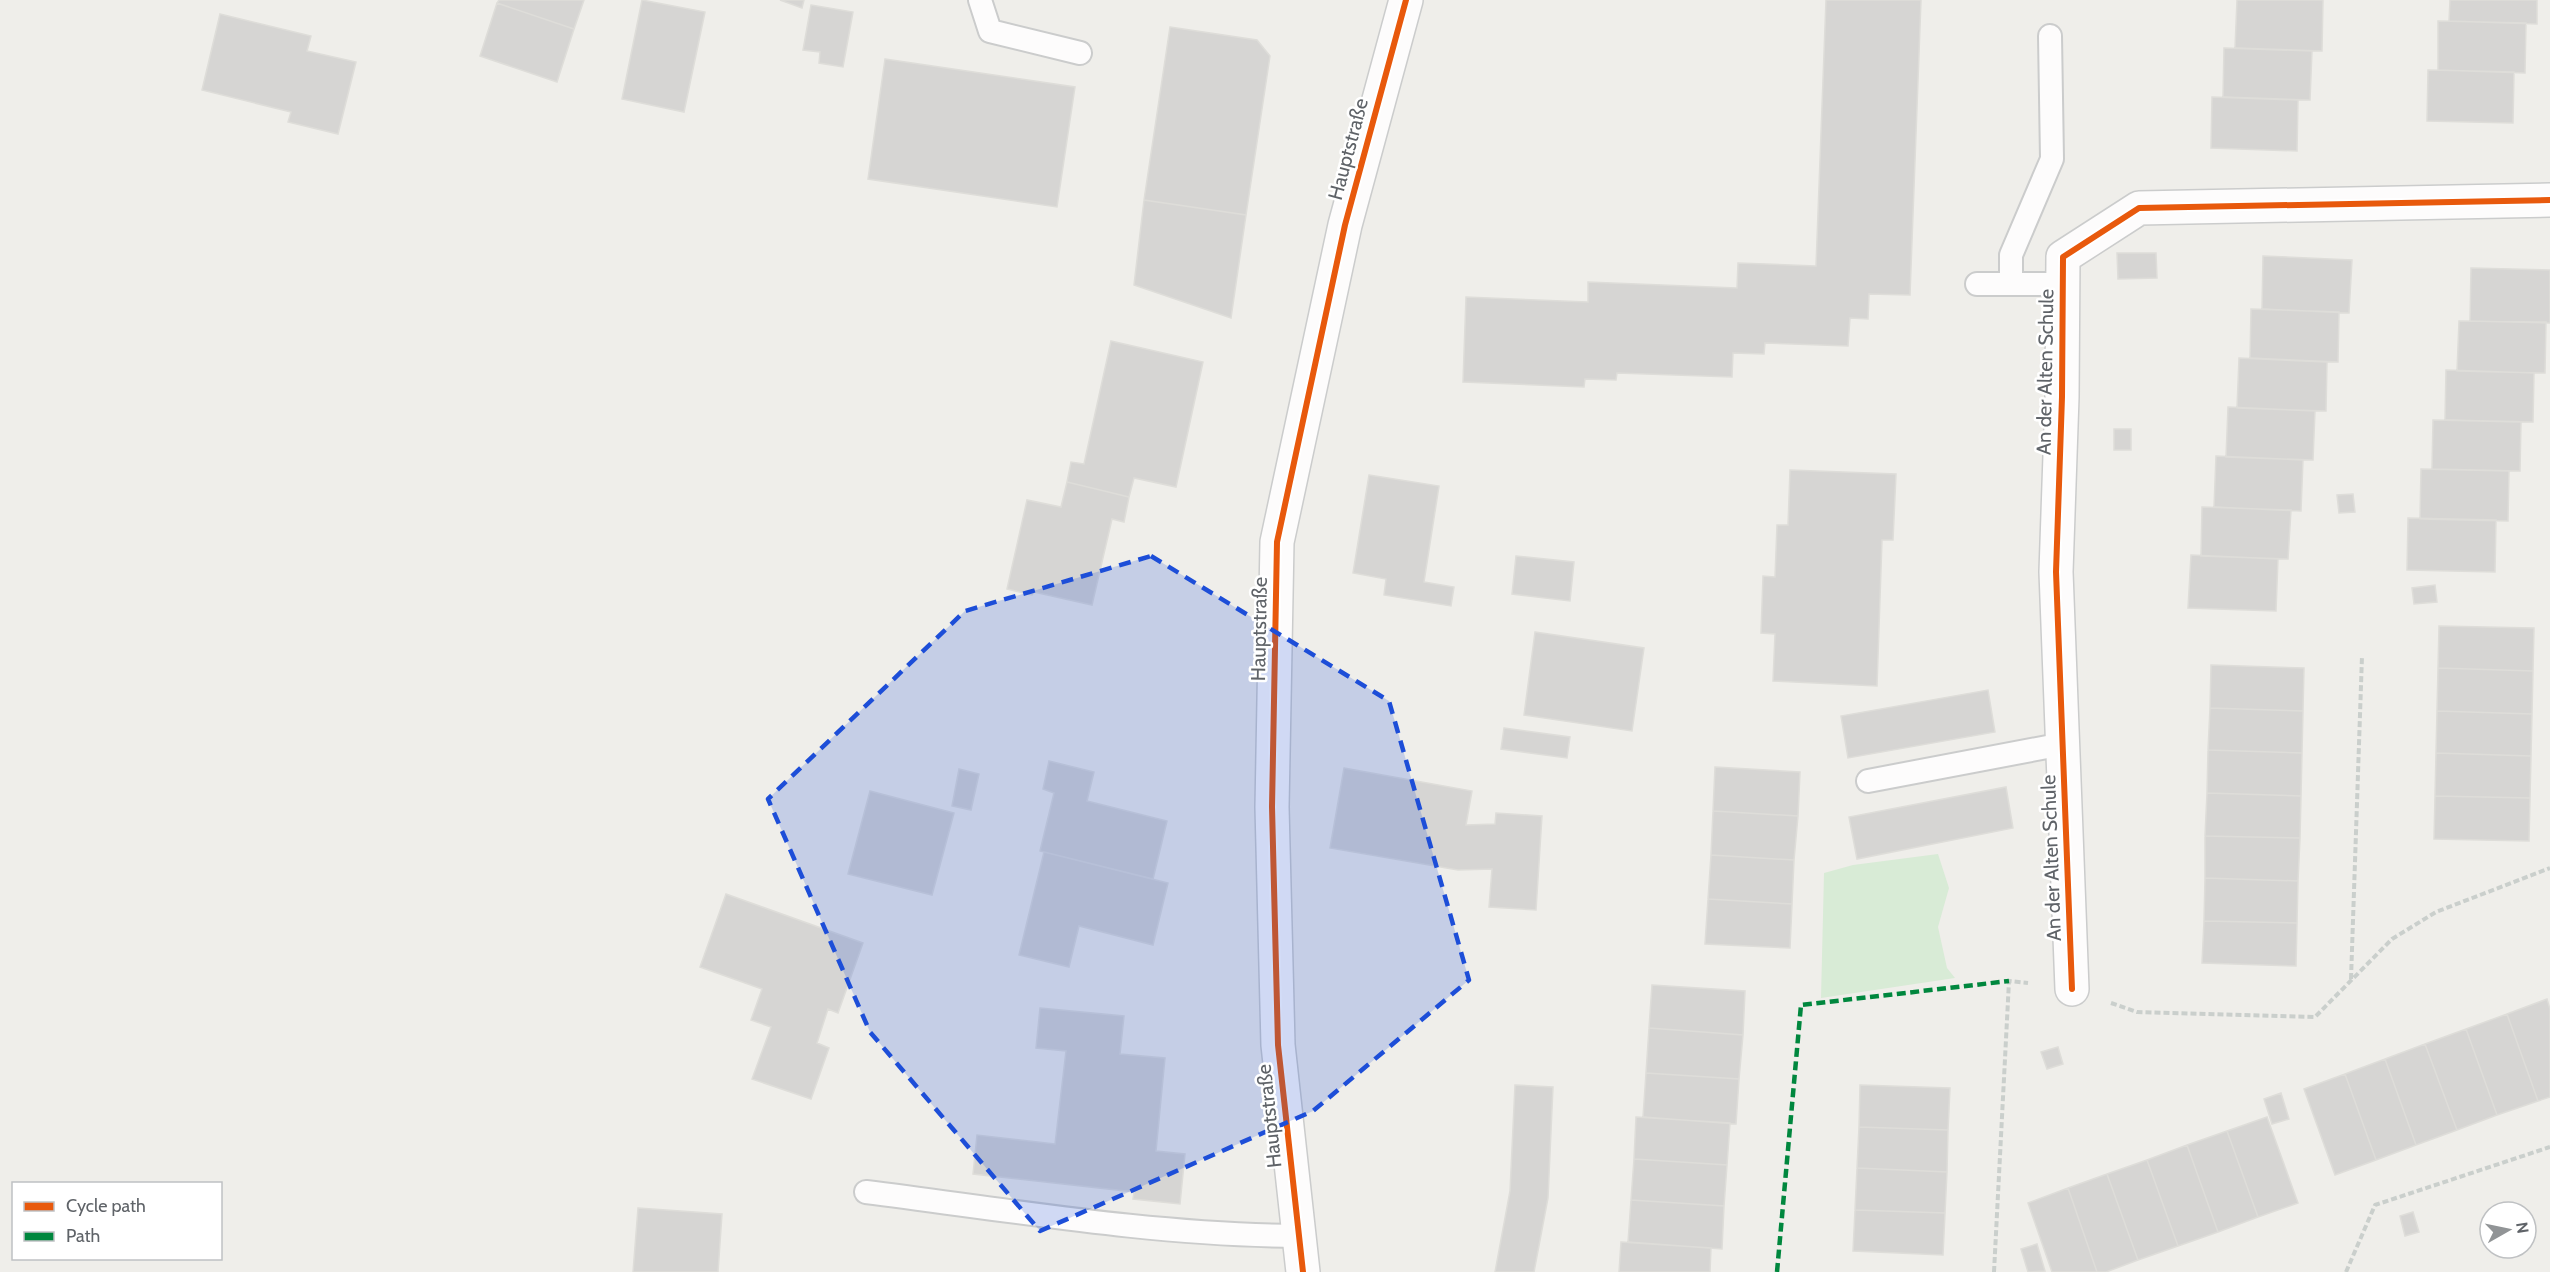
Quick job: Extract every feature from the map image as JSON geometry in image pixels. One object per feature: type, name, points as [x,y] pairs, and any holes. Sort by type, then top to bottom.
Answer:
[{"type":"street","name":"Hauptstraße","points":[[1303,1272],[1278,1046],[1272,807],[1277,542],[1345,225],[1406,0]]},
{"type":"street","name":"An der Alten Schule","points":[[2073,988],[2056,572],[2063,256],[2139,208],[2550,200]]},
{"type":"lane","points":[[980,0],[990,30],[1080,53]]},
{"type":"lane","points":[[2011,284],[2011,255],[2052,159],[2050,36]]},
{"type":"lane","points":[[1977,284],[2063,284]]},
{"type":"lane","points":[[1868,781],[2063,744]]},
{"type":"lane","points":[[866,1192],[1110,1224],[1245,1236],[1299,1236]]},
{"type":"path","points":[[2351,981],[2362,656]]},
{"type":"path","points":[[1994,1272],[2009,981],[2073,988],[2137,1012],[2314,1017],[2392,939],[2436,912],[2550,868]]},
{"type":"path","points":[[2346,1272],[2376,1205],[2550,1147]]},
{"type":"highlighted area","points":[[1151,556],[1389,701],[1469,980],[1313,1111],[1040,1231],[870,1032],[768,799],[965,611]]},
{"type":"green space","points":[[1938,854],[1949,888],[1938,927],[1947,968],[1955,978],[1821,998],[1824,873],[1853,865]]},
{"type":"building","points":[[499,0],[584,0],[574,29],[497,3]]},
{"type":"building","points":[[642,0],[705,12],[684,112],[622,99]]},
{"type":"building","points":[[780,0],[804,0],[802,8]]},
{"type":"building","points":[[1826,0],[1921,0],[1910,295],[1869,294],[1868,319],[1850,318],[1848,346],[1765,343],[1764,354],[1733,353],[1732,377],[1617,373],[1616,380],[1585,379],[1584,387],[1463,382],[1466,297],[1588,302],[1588,282],[1737,288],[1738,263],[1816,266]]},
{"type":"building","points":[[2237,0],[2323,0],[2322,51],[2235,48]]},
{"type":"building","points":[[2450,0],[2537,0],[2537,24],[2449,21]]},
{"type":"building","points":[[497,3],[574,29],[557,82],[480,56]]},
{"type":"building","points":[[811,5],[853,12],[843,67],[819,63],[820,52],[803,50]]},
{"type":"building","points":[[220,14],[311,36],[307,51],[356,62],[338,134],[288,122],[291,112],[202,90]]},
{"type":"building","points":[[2438,21],[2526,23],[2525,73],[2438,70]]},
{"type":"building","points":[[1170,27],[1257,40],[1270,56],[1246,215],[1144,200]]},
{"type":"building","points":[[2224,48],[2312,51],[2310,100],[2223,97]]},
{"type":"building","points":[[885,59],[1075,87],[1057,207],[868,179]]},
{"type":"building","points":[[2428,70],[2514,72],[2513,123],[2427,121]]},
{"type":"building","points":[[2212,97],[2298,100],[2297,151],[2211,148]]},
{"type":"building","points":[[1144,200],[1246,215],[1231,318],[1134,285]]},
{"type":"building","points":[[2117,253],[2156,253],[2157,278],[2118,279]]},
{"type":"building","points":[[2263,256],[2352,260],[2349,313],[2262,309]]},
{"type":"building","points":[[2471,268],[2550,270],[2550,323],[2470,321]]},
{"type":"building","points":[[2251,309],[2339,312],[2338,362],[2250,358]]},
{"type":"building","points":[[2459,321],[2546,322],[2545,373],[2457,371]]},
{"type":"building","points":[[1111,341],[1203,362],[1176,487],[1134,478],[1129,497],[1067,482],[1071,462],[1084,464]]},
{"type":"building","points":[[2239,358],[2327,362],[2326,411],[2237,408]]},
{"type":"building","points":[[2446,370],[2534,373],[2533,422],[2445,420]]},
{"type":"building","points":[[2228,407],[2315,411],[2313,460],[2226,457]]},
{"type":"building","points":[[2433,420],[2521,422],[2520,471],[2432,469]]},
{"type":"building","points":[[2114,429],[2131,429],[2131,450],[2114,450]]},
{"type":"building","points":[[2216,456],[2303,460],[2301,511],[2214,507]]},
{"type":"building","points":[[2421,469],[2509,471],[2508,521],[2420,519]]},
{"type":"building","points":[[1790,470],[1896,474],[1893,540],[1882,540],[1877,686],[1773,681],[1775,634],[1761,633],[1763,576],[1775,577],[1777,525],[1788,525]]},
{"type":"building","points":[[1369,475],[1439,486],[1424,582],[1454,587],[1451,606],[1384,595],[1386,579],[1353,573]]},
{"type":"building","points":[[1067,482],[1129,497],[1124,522],[1112,519],[1092,605],[1034,592],[1032,595],[1007,589],[1027,500],[1061,507]]},
{"type":"building","points":[[2353,494],[2355,512],[2339,513],[2337,495]]},
{"type":"building","points":[[2202,507],[2291,510],[2288,559],[2201,556]]},
{"type":"building","points":[[2408,518],[2496,520],[2495,572],[2407,570]]},
{"type":"building","points":[[2191,555],[2278,559],[2276,611],[2188,608]]},
{"type":"building","points":[[1516,556],[1574,562],[1570,601],[1512,594]]},
{"type":"building","points":[[2435,585],[2437,602],[2414,604],[2412,588]]},
{"type":"building","points":[[2439,626],[2534,628],[2533,671],[2438,668]]},
{"type":"building","points":[[1535,632],[1644,648],[1632,731],[1524,715]]},
{"type":"building","points":[[2211,665],[2304,668],[2303,711],[2210,708]]},
{"type":"building","points":[[2438,668],[2533,671],[2532,714],[2437,711]]},
{"type":"building","points":[[1988,690],[1995,732],[1848,758],[1841,716]]},
{"type":"building","points":[[2210,708],[2303,711],[2302,753],[2208,750]]},
{"type":"building","points":[[2437,711],[2532,714],[2531,756],[2436,753]]},
{"type":"building","points":[[1504,728],[1570,737],[1567,758],[1501,749]]},
{"type":"building","points":[[2208,750],[2302,753],[2301,796],[2207,793]]},
{"type":"building","points":[[2436,753],[2531,756],[2530,798],[2435,796]]},
{"type":"building","points":[[1049,761],[1094,772],[1087,801],[1167,821],[1153,879],[1040,851],[1054,793],[1043,789]]},
{"type":"building","points":[[1715,767],[1800,772],[1798,816],[1713,811]]},
{"type":"building","points":[[1344,768],[1472,791],[1466,825],[1495,824],[1496,813],[1542,816],[1536,910],[1489,907],[1492,869],[1458,870],[1330,848]]},
{"type":"building","points":[[959,769],[979,774],[971,810],[952,806]]},
{"type":"building","points":[[2006,787],[2013,828],[1857,859],[1849,817]]},
{"type":"building","points":[[870,791],[954,813],[932,895],[848,874]]},
{"type":"building","points":[[2207,793],[2301,796],[2300,838],[2205,836]]},
{"type":"building","points":[[2435,796],[2530,798],[2529,841],[2434,839]]},
{"type":"building","points":[[1713,811],[1798,816],[1794,860],[1711,855]]},
{"type":"building","points":[[2205,836],[2300,838],[2298,881],[2205,878]]},
{"type":"building","points":[[1044,852],[1168,883],[1153,945],[1079,926],[1069,967],[1019,955]]},
{"type":"building","points":[[1711,855],[1794,860],[1792,904],[1708,899]]},
{"type":"building","points":[[2205,878],[2298,881],[2297,923],[2204,921]]},
{"type":"building","points":[[726,894],[863,943],[838,1013],[828,1009],[817,1043],[829,1048],[811,1099],[752,1079],[771,1027],[751,1020],[762,989],[700,967]]},
{"type":"building","points":[[1708,899],[1792,904],[1790,948],[1705,944]]},
{"type":"building","points":[[2204,921],[2297,923],[2296,966],[2202,963]]},
{"type":"building","points":[[1652,985],[1745,991],[1743,1035],[1649,1028]]},
{"type":"building","points":[[2547,999],[2550,1009],[2550,1097],[2538,1101],[2507,1014]]},
{"type":"building","points":[[1040,1008],[1124,1016],[1120,1054],[1165,1058],[1156,1151],[1185,1154],[1180,1204],[1133,1199],[1134,1192],[973,1174],[977,1135],[1055,1144],[1066,1051],[1036,1048]]},
{"type":"building","points":[[2507,1014],[2538,1101],[2497,1115],[2466,1029]]},
{"type":"building","points":[[1649,1028],[1743,1035],[1739,1079],[1646,1073]]},
{"type":"building","points":[[2466,1029],[2497,1115],[2457,1130],[2425,1044]]},
{"type":"building","points":[[2425,1044],[2457,1130],[2416,1145],[2385,1059]]},
{"type":"building","points":[[2058,1047],[2063,1064],[2047,1069],[2041,1052]]},
{"type":"building","points":[[2385,1059],[2416,1145],[2376,1160],[2345,1074]]},
{"type":"building","points":[[1646,1073],[1739,1079],[1736,1124],[1643,1117]]},
{"type":"building","points":[[2345,1074],[2376,1160],[2335,1175],[2304,1089]]},
{"type":"building","points":[[1515,1085],[1553,1087],[1548,1198],[1534,1272],[1495,1272],[1510,1191]]},
{"type":"building","points":[[1860,1085],[1950,1088],[1948,1130],[1859,1127]]},
{"type":"building","points":[[2281,1093],[2289,1119],[2272,1124],[2264,1099]]},
{"type":"building","points":[[1636,1117],[1730,1123],[1727,1165],[1634,1159]]},
{"type":"building","points":[[2267,1117],[2298,1203],[2258,1217],[2227,1131]]},
{"type":"building","points":[[1859,1127],[1948,1130],[1947,1172],[1857,1168]]},
{"type":"building","points":[[2227,1131],[2258,1217],[2218,1232],[2187,1145]]},
{"type":"building","points":[[2187,1145],[2218,1232],[2178,1246],[2147,1160]]},
{"type":"building","points":[[1634,1159],[1727,1165],[1724,1206],[1631,1200]]},
{"type":"building","points":[[2147,1160],[2178,1246],[2138,1260],[2107,1174]]},
{"type":"building","points":[[1857,1168],[1947,1172],[1945,1213],[1855,1210]]},
{"type":"building","points":[[2107,1174],[2138,1260],[2106,1272],[2097,1272],[2068,1188]]},
{"type":"building","points":[[2068,1188],[2097,1272],[2052,1272],[2028,1203]]},
{"type":"building","points":[[1631,1200],[1724,1206],[1722,1249],[1628,1242]]},
{"type":"building","points":[[638,1208],[722,1214],[718,1272],[633,1272]]},
{"type":"building","points":[[1855,1210],[1945,1213],[1943,1255],[1853,1251]]},
{"type":"building","points":[[2413,1212],[2419,1232],[2405,1236],[2400,1216]]},
{"type":"building","points":[[1621,1242],[1711,1248],[1710,1272],[1619,1272]]},
{"type":"building","points":[[2037,1244],[2045,1271],[2028,1272],[2021,1249]]},
{"type":"marked path","points":[[1777,1272],[1801,1005],[2009,981]]},
{"type":"cycle path","points":[[1303,1272],[1278,1045],[1272,807],[1277,542],[1345,225],[1406,0]]},
{"type":"cycle path","points":[[2072,989],[2056,572],[2062,397],[2063,257],[2139,208],[2550,200]]}]
